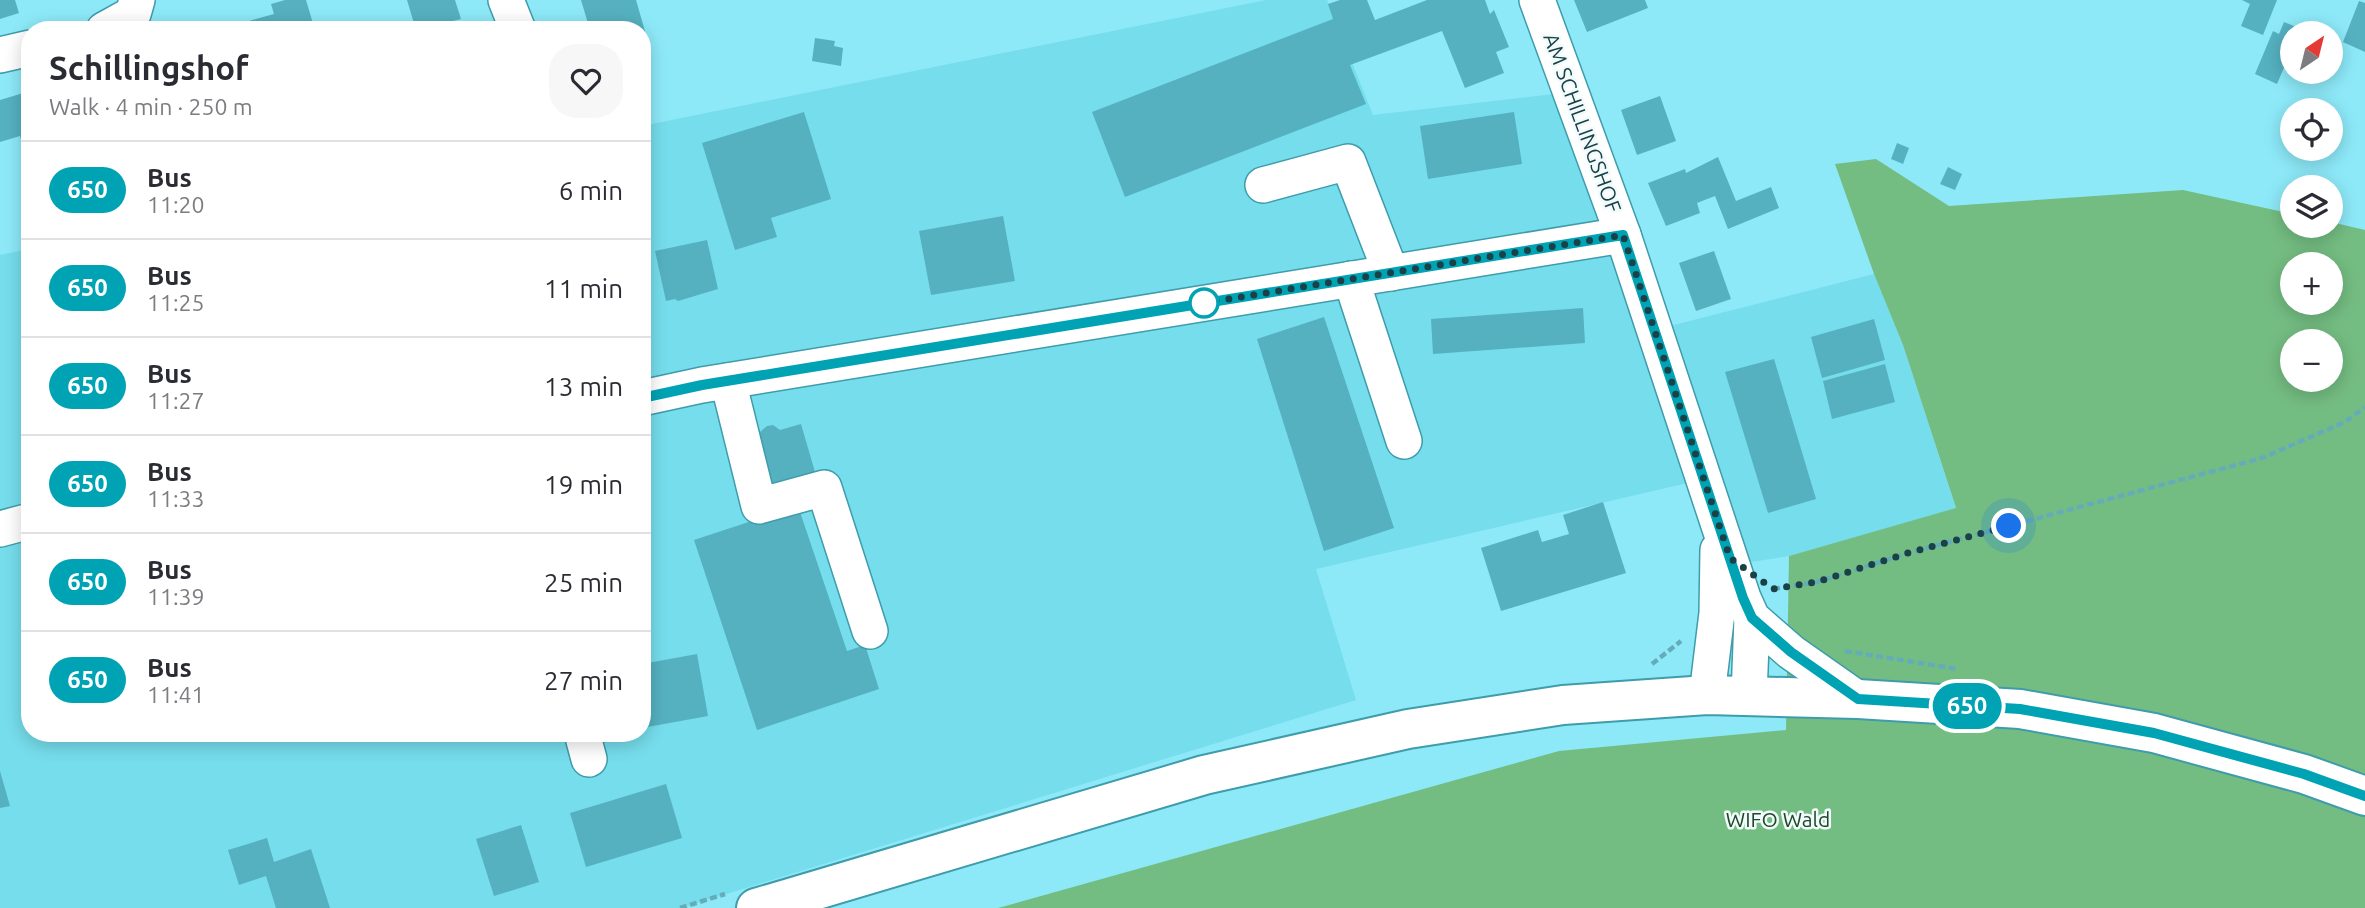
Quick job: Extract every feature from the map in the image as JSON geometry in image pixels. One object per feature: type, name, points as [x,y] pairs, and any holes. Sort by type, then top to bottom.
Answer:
[{"type":"main road","points":[[756,908],[1204,775],[1408,729],[1563,705],[1707,695],[1858,699],[2020,709],[2154,733],[2304,774],[2365,796]]},
{"type":"street","points":[[121,21],[134,14],[137,0]]},
{"type":"street","points":[[506,0],[514,21]]},
{"type":"street","name":"AM SCHILLINGSHOF","points":[[1537,0],[1623,235],[1724,542],[1752,618],[1749,696]]},
{"type":"street","points":[[0,55],[21,50]]},
{"type":"street","points":[[1263,185],[1348,162],[1391,273]]},
{"type":"street","points":[[651,396],[728,381],[1623,235]]},
{"type":"street","points":[[1351,279],[1404,442]]},
{"type":"street","points":[[728,381],[759,506],[824,488],[870,631]]},
{"type":"street","points":[[0,529],[21,523]]},
{"type":"street","name":"AM SCHILLINGSHOF","points":[[1707,695],[1724,542]]},
{"type":"street","name":"AM SCHILLINGSHOF","points":[[1752,618],[1791,652],[1858,699]]},
{"type":"path","points":[[1724,542],[1773,589],[1817,582],[1908,553],[2262,458],[2345,422],[2365,407]]},
{"type":"shaded area","points":[[1266,0],[1327,0],[1373,115],[1579,91],[1662,328],[1874,274],[1903,345],[1956,509],[1789,556],[1706,569],[1710,531],[1692,482],[1316,569],[1356,700],[681,908],[0,908],[0,255],[21,251],[21,742],[651,742],[651,124]]},
{"type":"green space","name":"WIFO Wald","points":[[1876,159],[1949,206],[2183,190],[2280,211],[2280,238],[2343,238],[2343,225],[2365,230],[2365,908],[998,908],[1559,751],[1786,730],[1789,556],[1956,508],[1903,345],[1874,274],[1835,164]]},
{"type":"building","points":[[0,0],[15,0],[19,13],[0,19]]},
{"type":"building","points":[[285,0],[306,0],[312,21],[249,21],[274,14],[271,4]]},
{"type":"building","points":[[407,0],[455,0],[461,19],[453,21],[413,21]]},
{"type":"building","points":[[581,0],[636,0],[642,21],[587,21]]},
{"type":"building","points":[[1340,0],[1367,0],[1375,20],[1427,0],[1485,0],[1490,14],[1494,10],[1509,47],[1496,52],[1504,73],[1465,88],[1442,31],[1350,65],[1366,104],[1125,197],[1092,112],[1333,19],[1328,4]]},
{"type":"building","points":[[1574,0],[1645,0],[1648,8],[1587,32]]},
{"type":"building","points":[[2242,0],[2277,0],[2263,35],[2241,26],[2250,4]]},
{"type":"building","points":[[2359,1],[2365,3],[2365,52],[2343,42]]},
{"type":"building","points":[[2273,31],[2279,34],[2280,32],[2280,77],[2277,84],[2255,74]]},
{"type":"building","points":[[815,38],[835,41],[834,46],[843,48],[841,66],[812,61]]},
{"type":"building","points":[[21,94],[21,140],[20,136],[0,142],[0,100]]},
{"type":"building","points":[[1660,96],[1676,141],[1637,155],[1621,110]]},
{"type":"building","points":[[804,112],[831,199],[771,218],[777,237],[735,250],[702,143]]},
{"type":"building","points":[[1514,112],[1522,164],[1428,179],[1420,126]]},
{"type":"building","points":[[1897,143],[1909,148],[1903,164],[1891,159]]},
{"type":"building","points":[[1718,157],[1736,201],[1771,187],[1779,208],[1728,229],[1715,196],[1697,203],[1700,213],[1666,226],[1648,183],[1685,169],[1686,173]]},
{"type":"building","points":[[1948,167],[1962,174],[1955,190],[1940,184]]},
{"type":"building","points":[[1003,216],[1015,281],[931,295],[919,231]]},
{"type":"building","points":[[707,240],[718,289],[678,301],[666,301],[655,251]]},
{"type":"building","points":[[1714,251],[1731,299],[1696,311],[1679,263]]},
{"type":"building","points":[[1583,308],[1585,343],[1433,354],[1431,319]]},
{"type":"building","points":[[1324,317],[1394,528],[1324,551],[1257,339]]},
{"type":"building","points":[[1874,319],[1885,360],[1822,378],[1811,337]]},
{"type":"building","points":[[1774,359],[1816,499],[1768,513],[1725,372]]},
{"type":"building","points":[[1885,364],[1895,402],[1832,419],[1823,381]]},
{"type":"building","points":[[801,424],[817,479],[766,495],[760,432],[767,426],[773,425],[780,430]]},
{"type":"building","points":[[1603,502],[1626,573],[1501,611],[1481,548],[1538,530],[1542,542],[1569,534],[1563,515]]},
{"type":"building","points":[[798,506],[847,651],[865,645],[879,689],[757,730],[694,540]]},
{"type":"building","points":[[697,654],[708,716],[651,726],[651,662]]},
{"type":"building","points":[[0,771],[10,806],[0,808]]},
{"type":"building","points":[[666,784],[682,838],[586,867],[570,813]]},
{"type":"building","points":[[521,825],[539,882],[494,896],[476,839]]},
{"type":"building","points":[[267,838],[274,862],[311,849],[330,908],[276,908],[266,876],[239,885],[228,850]]},
{"type":"bus line","name":"650","points":[[651,396],[702,385],[1623,235],[1743,598],[1752,618],[1791,652],[1858,699],[2020,709],[2154,733],[2304,774],[2365,796]]},
{"type":"route","points":[[1204,303],[1623,235],[1730,558],[1773,589],[1817,582],[1908,553],[2009,526]]}]
